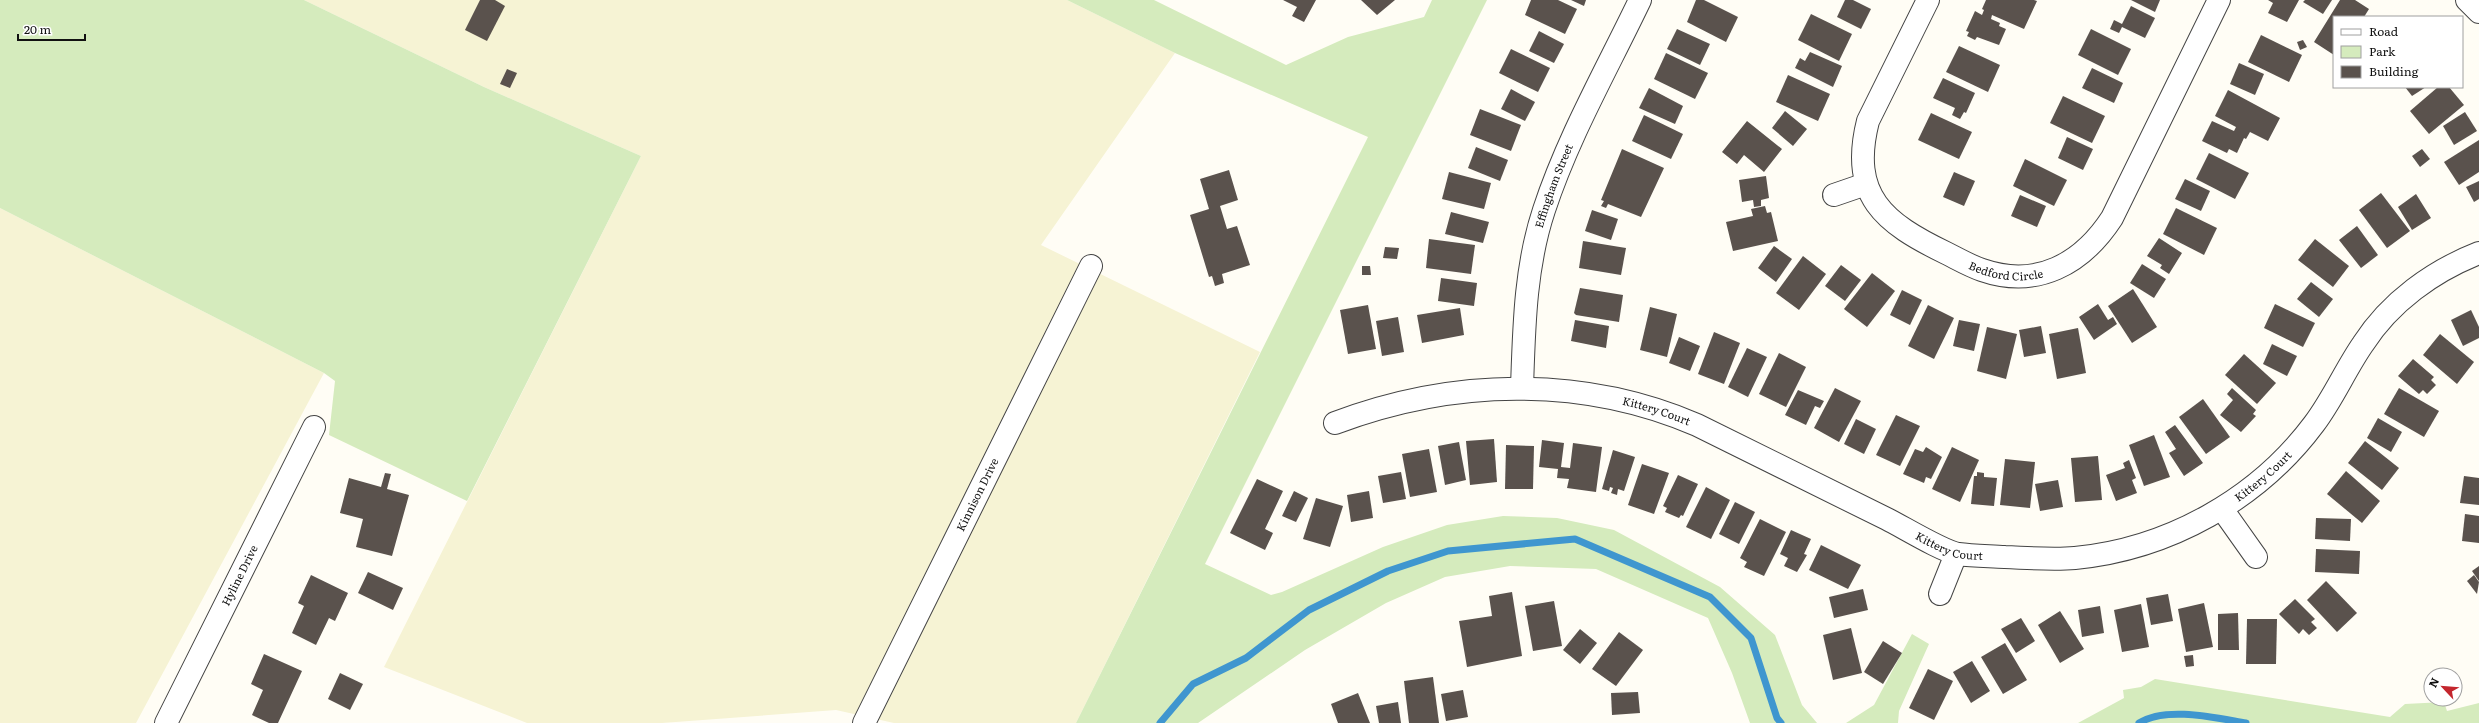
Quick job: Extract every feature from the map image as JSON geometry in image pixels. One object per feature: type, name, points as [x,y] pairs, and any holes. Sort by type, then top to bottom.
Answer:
[{"type":"street","name":"Effingham Street","points":[[1522,388],[1525,311],[1531,265],[1544,211],[1563,160],[1640,0]]},
{"type":"street","name":"Bedford Circle","points":[[1928,0],[1868,121],[1863,140],[1862,160],[1866,184],[1886,216],[1905,232],[1981,270],[2002,276],[2030,276],[2066,265],[2084,252],[2100,237],[2112,218],[2219,0]]},
{"type":"street","points":[[2467,0],[2479,12]]},
{"type":"street","points":[[1834,195],[1866,184]]},
{"type":"street","name":"Kittery Court","points":[[1335,423],[1399,402],[1448,392],[1522,388],[1574,391],[1623,399],[1673,415],[1956,554],[2036,559],[2076,558],[2122,550],[2150,543],[2186,528],[2222,509],[2255,485],[2290,452],[2330,402],[2363,343],[2386,314],[2411,291],[2445,268],[2479,253]]},
{"type":"street","name":"Kinnison Drive","points":[[864,723],[1091,266]]},
{"type":"street","name":"Hyline Drive","points":[[166,723],[314,427]]},
{"type":"street","points":[[2222,509],[2256,557]]},
{"type":"street","points":[[1940,594],[1956,554]]},
{"type":"shaded area","points":[[304,0],[1067,0],[1175,53],[1041,245],[1260,352],[1076,723],[894,723],[836,710],[662,723],[527,723],[384,667],[641,156],[484,87]]},
{"type":"shaded area","points":[[0,208],[324,373],[136,723],[0,723]]},
{"type":"green space","points":[[0,0],[304,0],[484,87],[641,156],[467,501],[329,435],[335,381],[324,373],[0,208]]},
{"type":"green space","points":[[1067,0],[1154,0],[1286,65],[1348,37],[1424,17],[1432,0],[1487,0],[1205,564],[1271,595],[1282,592],[1383,547],[1447,525],[1503,516],[1557,518],[1614,530],[1720,587],[1775,635],[1802,705],[1817,723],[1750,723],[1732,673],[1708,618],[1596,569],[1510,566],[1445,577],[1386,603],[1305,650],[1198,723],[1076,723],[1368,137],[1175,53]]},
{"type":"green space","points":[[1912,634],[1929,644],[1899,711],[1898,723],[1846,723],[1874,705]]},
{"type":"green space","points":[[2155,679],[2390,717],[2405,704],[2423,703],[2423,707],[2446,707],[2447,711],[2479,703],[2479,723],[2078,723],[2124,698],[2123,690],[2141,687]]},
{"type":"building","points":[[480,0],[495,0],[505,6],[487,41],[465,30]]},
{"type":"building","points":[[1283,0],[1316,0],[1304,22],[1292,16],[1297,7]]},
{"type":"building","points":[[1361,0],[1395,0],[1377,15]]},
{"type":"building","points":[[1531,0],[1558,0],[1577,9],[1565,34],[1525,15]]},
{"type":"building","points":[[1571,0],[1586,0],[1584,6]]},
{"type":"building","points":[[1696,0],[1704,0],[1738,17],[1726,42],[1687,22]]},
{"type":"building","points":[[1845,0],[1853,0],[1871,9],[1861,29],[1837,17]]},
{"type":"building","points":[[1986,0],[2037,1],[2024,29],[1992,15],[1991,19],[2000,23],[1999,26],[2006,29],[1999,45],[1977,37],[1975,40],[1967,36],[1969,32],[1966,31],[1975,11],[1982,15],[1984,10],[1982,9]]},
{"type":"building","points":[[2131,0],[2160,0],[2155,12]]},
{"type":"building","points":[[2268,0],[2299,0],[2287,22],[2268,13],[2273,3]]},
{"type":"building","points":[[2305,0],[2332,0],[2323,14],[2303,2]]},
{"type":"building","points":[[2340,0],[2355,0],[2369,9],[2365,16],[2333,16],[2333,54],[2314,42]]},
{"type":"building","points":[[2131,6],[2155,18],[2145,38],[2122,27],[2119,33],[2110,29],[2114,20],[2122,24]]},
{"type":"building","points":[[1811,14],[1852,34],[1839,61],[1798,40]]},
{"type":"building","points":[[1677,29],[1710,44],[1700,65],[1667,49]]},
{"type":"building","points":[[2091,29],[2131,49],[2118,75],[2078,55]]},
{"type":"building","points":[[1539,31],[1564,44],[1554,63],[1529,51]]},
{"type":"building","points":[[2261,35],[2302,55],[2289,82],[2248,62]]},
{"type":"building","points":[[2303,40],[2307,47],[2300,50],[2297,42]]},
{"type":"building","points":[[1959,46],[2000,65],[1988,92],[1946,72]]},
{"type":"building","points":[[1511,49],[1550,68],[1538,92],[1499,73]]},
{"type":"building","points":[[1810,52],[1842,66],[1833,87],[1795,68],[1800,58],[1805,61]]},
{"type":"building","points":[[1666,53],[1708,73],[1695,99],[1654,79]]},
{"type":"building","points":[[2239,63],[2264,74],[2255,95],[2230,84]]},
{"type":"building","points":[[2092,68],[2123,83],[2114,103],[2082,88]]},
{"type":"building","points":[[507,69],[517,73],[510,88],[500,84]]},
{"type":"building","points":[[1788,75],[1830,94],[1818,121],[1776,102]]},
{"type":"building","points":[[1943,78],[1975,93],[1966,113],[1964,112],[1960,119],[1952,115],[1955,108],[1933,98]]},
{"type":"building","points":[[1649,88],[1683,106],[1675,124],[1639,108]]},
{"type":"building","points":[[2406,88],[2424,88],[2412,96]]},
{"type":"building","points":[[2437,88],[2450,88],[2464,105],[2429,134],[2410,111]]},
{"type":"building","points":[[1511,89],[1535,102],[1525,121],[1501,109]]},
{"type":"building","points":[[2228,90],[2280,118],[2268,141],[2250,132],[2246,139],[2244,138],[2237,153],[2229,149],[2227,153],[2202,141],[2212,121],[2234,131],[2236,127],[2215,116]]},
{"type":"building","points":[[2063,96],[2105,116],[2092,143],[2050,123]]},
{"type":"building","points":[[1480,109],[1521,125],[1511,151],[1470,135]]},
{"type":"building","points":[[1785,111],[1807,129],[1793,146],[1772,128]]},
{"type":"building","points":[[2465,112],[2477,131],[2454,145],[2443,126]]},
{"type":"building","points":[[1931,113],[1972,132],[1959,159],[1918,140]]},
{"type":"building","points":[[1644,115],[1683,134],[1671,159],[1632,141]]},
{"type":"building","points":[[1747,121],[1782,149],[1764,172],[1744,155],[1737,164],[1722,152]]},
{"type":"building","points":[[2067,137],[2093,149],[2083,170],[2058,158]]},
{"type":"building","points":[[2479,140],[2479,172],[2459,185],[2444,162]]},
{"type":"building","points":[[1476,147],[1508,160],[1500,181],[1468,168]]},
{"type":"building","points":[[1622,149],[1664,168],[1641,217],[1608,204],[1606,208],[1601,206],[1604,201],[1601,200]]},
{"type":"building","points":[[2422,149],[2430,159],[2420,167],[2412,156]]},
{"type":"building","points":[[2209,153],[2249,173],[2235,199],[2196,179]]},
{"type":"building","points":[[2025,159],[2067,180],[2054,206],[2013,186]]},
{"type":"building","points":[[1229,170],[1238,200],[1220,206],[1227,229],[1237,226],[1250,265],[1222,274],[1224,283],[1215,286],[1212,276],[1209,277],[1190,215],[1209,209],[1200,179]]},
{"type":"building","points":[[1449,172],[1491,183],[1484,209],[1442,199]]},
{"type":"building","points":[[1954,172],[1975,181],[1964,206],[1943,197]]},
{"type":"building","points":[[1766,176],[1769,198],[1761,200],[1761,206],[1754,207],[1753,200],[1742,202],[1739,180]]},
{"type":"building","points":[[2185,179],[2210,191],[2201,211],[2175,199]]},
{"type":"building","points":[[2479,181],[2479,199],[2474,202],[2466,187]]},
{"type":"building","points":[[2381,193],[2410,231],[2387,248],[2359,210]]},
{"type":"building","points":[[2416,194],[2431,218],[2412,230],[2398,207]]},
{"type":"building","points":[[2020,195],[2046,206],[2037,227],[2011,216]]},
{"type":"building","points":[[1765,206],[1767,213],[1771,212],[1778,241],[1733,251],[1726,222],[1753,216],[1751,209]]},
{"type":"building","points":[[2176,208],[2217,228],[2204,255],[2163,234]]},
{"type":"building","points":[[1592,210],[1618,219],[1611,240],[1585,231]]},
{"type":"building","points":[[1451,212],[1489,222],[1483,243],[1445,234]]},
{"type":"building","points":[[2357,226],[2378,255],[2361,268],[2339,240]]},
{"type":"building","points":[[2159,238],[2182,253],[2169,274],[2160,268],[2162,265],[2147,256]]},
{"type":"building","points":[[1429,239],[1475,245],[1471,274],[1426,268]]},
{"type":"building","points":[[2315,239],[2349,266],[2333,287],[2298,260]]},
{"type":"building","points":[[1583,241],[1626,248],[1621,275],[1579,268]]},
{"type":"building","points":[[1774,246],[1792,259],[1776,282],[1758,268]]},
{"type":"building","points":[[1385,247],[1399,248],[1397,259],[1383,258]]},
{"type":"building","points":[[1803,256],[1826,274],[1799,310],[1776,293]]},
{"type":"building","points":[[2142,264],[2166,279],[2154,298],[2130,283]]},
{"type":"building","points":[[1841,265],[1861,280],[1845,301],[1825,286]]},
{"type":"building","points":[[1362,266],[1370,266],[1371,275],[1362,275]]},
{"type":"building","points":[[1872,273],[1895,291],[1867,327],[1844,309]]},
{"type":"building","points":[[1441,278],[1477,283],[1474,306],[1438,301]]},
{"type":"building","points":[[2311,282],[2333,299],[2319,317],[2297,299]]},
{"type":"building","points":[[1580,288],[1623,295],[1619,322],[1576,315],[1574,313]]},
{"type":"building","points":[[2133,289],[2157,327],[2132,343],[2108,306]]},
{"type":"building","points":[[1902,290],[1922,300],[1910,325],[1890,315]]},
{"type":"building","points":[[2098,304],[2108,320],[2113,317],[2117,324],[2094,340],[2079,317]]},
{"type":"building","points":[[2275,304],[2315,323],[2303,347],[2264,328]]},
{"type":"building","points":[[1368,305],[1376,349],[1348,354],[1340,310]]},
{"type":"building","points":[[1928,305],[1954,318],[1934,359],[1908,346]]},
{"type":"building","points":[[1650,307],[1677,314],[1667,357],[1640,350]]},
{"type":"building","points":[[1460,308],[1464,335],[1422,343],[1417,315]]},
{"type":"building","points":[[2471,310],[2479,327],[2479,338],[2463,346],[2451,320]]},
{"type":"building","points":[[1398,317],[1404,352],[1382,356],[1376,321]]},
{"type":"building","points":[[1575,320],[1609,326],[1606,348],[1571,341]]},
{"type":"building","points":[[1959,320],[1980,324],[1974,351],[1953,346]]},
{"type":"building","points":[[2041,326],[2046,353],[2024,357],[2019,330]]},
{"type":"building","points":[[1987,327],[2017,334],[2006,379],[1977,371]]},
{"type":"building","points":[[2078,328],[2086,373],[2057,379],[2049,334]]},
{"type":"building","points":[[1714,332],[1740,343],[1724,384],[1698,374]]},
{"type":"building","points":[[2440,334],[2474,362],[2457,384],[2423,355]]},
{"type":"building","points":[[1679,337],[1700,346],[1690,371],[1669,363]]},
{"type":"building","points":[[2272,344],[2297,356],[2287,376],[2263,364]]},
{"type":"building","points":[[1747,348],[1767,357],[1748,397],[1728,387]]},
{"type":"building","points":[[1779,353],[1806,367],[1786,407],[1759,394]]},
{"type":"building","points":[[2244,354],[2276,383],[2257,404],[2225,375]]},
{"type":"building","points":[[2413,359],[2434,377],[2431,380],[2436,385],[2427,394],[2423,390],[2419,394],[2398,376]]},
{"type":"building","points":[[1835,388],[1861,401],[1839,442],[1814,428]]},
{"type":"building","points":[[2232,388],[2256,410],[2253,414],[2256,416],[2241,432],[2220,415],[2233,400],[2227,394]]},
{"type":"building","points":[[2399,388],[2439,411],[2424,437],[2384,414]]},
{"type":"building","points":[[1798,390],[1824,401],[1820,408],[1815,406],[1806,425],[1785,415]]},
{"type":"building","points":[[2203,399],[2230,437],[2206,454],[2179,417]]},
{"type":"building","points":[[1896,415],[1920,426],[1900,466],[1876,455]]},
{"type":"building","points":[[2378,418],[2402,432],[2391,452],[2367,438]]},
{"type":"building","points":[[1856,419],[1876,429],[1864,454],[1844,444]]},
{"type":"building","points":[[2175,425],[2203,463],[2184,476],[2169,453],[2176,449],[2165,432]]},
{"type":"building","points":[[2154,435],[2170,477],[2144,486],[2129,445]]},
{"type":"building","points":[[1494,439],[1497,482],[1470,485],[1466,441]]},
{"type":"building","points":[[1542,440],[1564,443],[1561,467],[1570,468],[1573,443],[1602,447],[1596,492],[1567,488],[1569,479],[1557,478],[1558,469],[1539,467]]},
{"type":"building","points":[[2365,441],[2399,468],[2382,490],[2348,463]]},
{"type":"building","points":[[1459,442],[1466,480],[1445,485],[1438,446]]},
{"type":"building","points":[[1506,445],[1534,446],[1533,489],[1505,489]]},
{"type":"building","points":[[1926,447],[1942,457],[1931,479],[1926,477],[1924,483],[1903,474],[1915,449],[1923,452]]},
{"type":"building","points":[[1952,447],[1979,460],[1960,502],[1932,489]]},
{"type":"building","points":[[1429,449],[1437,492],[1410,497],[1402,454]]},
{"type":"building","points":[[1613,450],[1635,457],[1624,491],[1618,489],[1617,495],[1611,493],[1613,488],[1610,487],[1609,491],[1602,489]]},
{"type":"building","points":[[2098,456],[2102,500],[2075,502],[2071,458]]},
{"type":"building","points":[[2005,459],[2035,462],[2030,508],[2000,505]]},
{"type":"building","points":[[2129,460],[2136,478],[2132,480],[2137,493],[2116,501],[2106,475],[2125,468],[2123,463]]},
{"type":"building","points":[[1642,464],[1669,473],[1654,514],[1628,505]]},
{"type":"building","points":[[2346,471],[2380,501],[2362,523],[2327,494]]},
{"type":"building","points":[[1401,472],[1406,499],[1383,503],[1378,476]]},
{"type":"building","points":[[1977,472],[1984,473],[1984,477],[1997,478],[1994,506],[1971,504],[1974,476],[1977,476]]},
{"type":"building","points":[[385,473],[391,474],[387,489],[409,495],[392,556],[356,547],[363,519],[340,513],[349,478],[381,487]]},
{"type":"building","points":[[1678,475],[1698,484],[1683,516],[1681,515],[1679,518],[1665,512],[1667,508],[1663,506]]},
{"type":"building","points":[[2464,476],[2479,478],[2479,505],[2460,503]]},
{"type":"building","points":[[1257,479],[1283,491],[1265,529],[1273,533],[1265,550],[1230,533]]},
{"type":"building","points":[[2058,480],[2063,507],[2040,511],[2035,484]]},
{"type":"building","points":[[1706,487],[1730,500],[1711,539],[1686,527]]},
{"type":"building","points":[[1294,491],[1308,498],[1296,522],[1282,516]]},
{"type":"building","points":[[1369,491],[1373,518],[1351,522],[1347,495]]},
{"type":"building","points":[[1316,498],[1343,506],[1330,547],[1303,539]]},
{"type":"building","points":[[1735,502],[1755,512],[1739,544],[1719,534]]},
{"type":"building","points":[[2465,514],[2479,516],[2479,543],[2462,541]]},
{"type":"building","points":[[2316,518],[2351,519],[2350,541],[2315,539]]},
{"type":"building","points":[[1760,519],[1786,532],[1764,576],[1744,567],[1747,562],[1740,558]]},
{"type":"building","points":[[1791,530],[1811,539],[1804,554],[1807,555],[1797,572],[1784,566],[1788,558],[1780,554]]},
{"type":"building","points":[[1821,545],[1861,565],[1848,589],[1809,570]]},
{"type":"building","points":[[2316,549],[2360,551],[2359,574],[2315,572]]},
{"type":"building","points":[[2479,566],[2479,581],[2472,571]]},
{"type":"building","points":[[368,572],[403,588],[393,610],[358,593]]},
{"type":"building","points":[[311,575],[348,593],[335,621],[329,618],[316,645],[292,633],[304,606],[298,603]]},
{"type":"building","points":[[2474,575],[2479,582],[2477,594],[2467,581]]},
{"type":"building","points":[[2326,581],[2357,613],[2337,632],[2307,600]]},
{"type":"building","points":[[1863,589],[1868,610],[1834,618],[1829,597]]},
{"type":"building","points":[[1512,592],[1522,656],[1467,667],[1459,621],[1492,616],[1489,596]]},
{"type":"building","points":[[2168,594],[2173,621],[2151,625],[2146,598]]},
{"type":"building","points":[[2295,599],[2315,619],[2311,622],[2317,628],[2309,635],[2303,629],[2299,634],[2279,614]]},
{"type":"building","points":[[1554,601],[1562,646],[1533,651],[1525,606]]},
{"type":"building","points":[[2204,603],[2213,647],[2186,652],[2178,609]]},
{"type":"building","points":[[2141,604],[2149,647],[2122,652],[2114,610]]},
{"type":"building","points":[[2100,606],[2104,633],[2082,637],[2078,610]]},
{"type":"building","points":[[2060,611],[2084,649],[2060,663],[2038,625]]},
{"type":"building","points":[[2238,613],[2239,650],[2218,650],[2218,614]]},
{"type":"building","points":[[2021,618],[2035,641],[2016,653],[2001,629]]},
{"type":"building","points":[[2247,619],[2277,619],[2276,664],[2246,664]]},
{"type":"building","points":[[1851,628],[1862,673],[1833,680],[1823,635]]},
{"type":"building","points":[[1580,629],[1597,643],[1580,664],[1563,650]]},
{"type":"building","points":[[1619,632],[1643,650],[1616,686],[1592,669]]},
{"type":"building","points":[[1883,641],[1902,653],[1883,684],[1864,672]]},
{"type":"building","points":[[2005,643],[2027,680],[2003,694],[1981,657]]},
{"type":"building","points":[[264,654],[302,671],[278,723],[269,723],[252,715],[263,690],[251,684]]},
{"type":"building","points":[[2193,655],[2194,666],[2186,667],[2184,656]]},
{"type":"building","points":[[1972,661],[1990,691],[1971,703],[1953,672]]},
{"type":"building","points":[[1928,669],[1953,681],[1934,720],[1909,708]]},
{"type":"building","points":[[340,673],[363,684],[350,710],[328,699]]},
{"type":"building","points":[[1433,677],[1439,723],[1409,723],[1404,681]]},
{"type":"building","points":[[1463,690],[1468,717],[1446,721],[1441,694]]},
{"type":"building","points":[[1638,692],[1640,713],[1612,715],[1611,693]]},
{"type":"building","points":[[1358,693],[1370,723],[1338,723],[1331,704]]},
{"type":"building","points":[[1398,702],[1401,723],[1379,723],[1376,706]]},
{"type":"waterway","points":[[1160,723],[1193,684],[1246,658],[1309,610],[1388,571],[1448,551],[1575,539],[1710,597],[1751,638],[1777,718],[1781,723]]},
{"type":"waterway","points":[[2139,723],[2150,718],[2177,714],[2206,716],[2246,723]]}]
